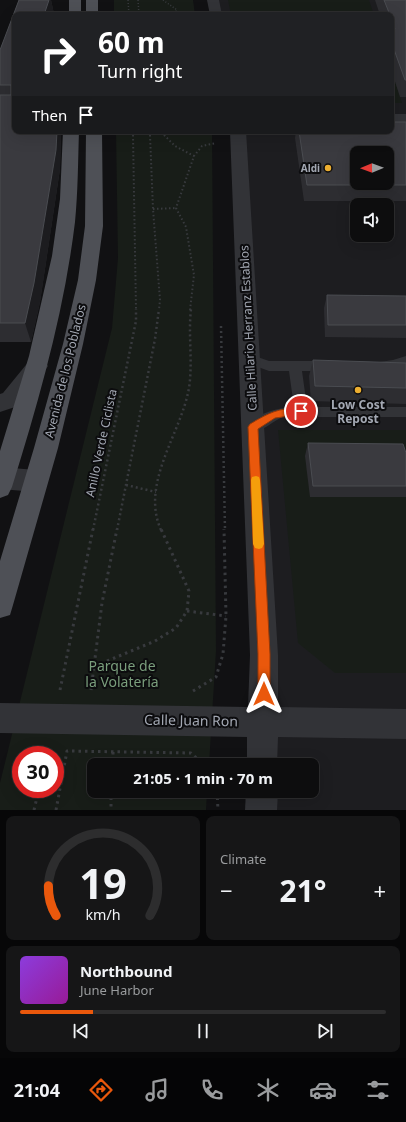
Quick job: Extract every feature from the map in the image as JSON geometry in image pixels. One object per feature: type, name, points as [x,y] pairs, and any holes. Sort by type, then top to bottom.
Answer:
[{"type":"main road","points":[[75,12],[76,0]]},
{"type":"main road","points":[[92,0],[92,12]]},
{"type":"main road","points":[[1,481],[36,366],[56,284],[66,222],[71,134]]},
{"type":"main road","name":"Avenida de los Poblados","points":[[0,605],[74,344],[87,280],[94,226],[94,134]]},
{"type":"street","points":[[213,0],[215,12]]},
{"type":"street","points":[[394,119],[406,119]]},
{"type":"street","name":"Calle Hilario Herranz Establos","points":[[238,134],[264,654],[262,758]]},
{"type":"street","points":[[0,402],[10,400],[36,366]]},
{"type":"street","points":[[1,481],[36,481]]},
{"type":"street","name":"Calle Juan Ron","points":[[0,718],[406,724]]},
{"type":"street","points":[[261,810],[262,798]]},
{"type":"lane","points":[[249,359],[269,366],[340,366]]},
{"type":"lane","points":[[370,365],[393,365],[406,362]]},
{"type":"lane","points":[[295,366],[301,411]]},
{"type":"lane","points":[[253,427],[273,415],[283,412],[406,412]]},
{"type":"path","points":[[128,0],[129,12]]},
{"type":"path","points":[[138,0],[139,12]]},
{"type":"path","points":[[163,0],[177,10],[175,12]]},
{"type":"path","name":"Anillo Verde Ciclista","points":[[48,746],[136,321],[134,134]]},
{"type":"path","points":[[91,692],[102,603],[155,339],[160,300],[153,209],[150,134]]},
{"type":"path","points":[[162,134],[164,138],[174,148],[194,156]]},
{"type":"path","points":[[94,666],[155,641],[176,628],[187,611],[189,591],[158,523],[155,500],[158,477],[186,402],[189,386],[191,342],[190,314],[194,275],[186,228],[176,208],[194,156],[202,146],[218,142],[218,150]]},
{"type":"path","points":[[153,209],[176,208]]},
{"type":"path","points":[[185,692],[193,691],[216,677],[224,654],[226,616],[221,324]]},
{"type":"path","points":[[126,486],[156,492]]},
{"type":"path","points":[[187,611],[226,616]]},
{"type":"path","points":[[56,810],[67,751],[191,753],[196,758]]},
{"type":"path","points":[[113,752],[113,758]]},
{"type":"path","points":[[34,810],[37,798]]},
{"type":"path","points":[[111,810],[112,798]]},
{"type":"path","points":[[217,798],[218,810]]},
{"type":"shaded area","points":[[213,0],[406,0],[406,810],[261,810],[262,798],[319,798],[319,758],[262,758],[238,134],[394,134],[394,12],[215,12]]},
{"type":"green space","points":[[114,0],[193,0],[195,12],[114,12]]},
{"type":"green space","points":[[228,0],[369,0],[373,12],[230,12]]},
{"type":"green space","points":[[394,78],[402,103],[394,103]]},
{"type":"green space","name":"Parque de la Volatería","points":[[116,134],[212,134],[216,651],[209,758],[87,758],[87,798],[207,798],[206,810],[0,810],[0,783],[112,328],[118,258]]},
{"type":"green space","points":[[278,430],[406,430],[406,673],[335,673],[298,643]]},
{"type":"building","points":[[19,0],[49,0],[45,12],[14,12]]},
{"type":"building","points":[[384,0],[406,0],[406,80],[394,49],[394,12],[389,12]]},
{"type":"building","points":[[12,18],[12,134],[57,134],[56,150],[34,283],[25,323],[0,323],[0,95],[11,95],[11,85],[0,85],[0,50]]},
{"type":"building","points":[[394,122],[406,122],[406,185],[394,185],[394,146],[350,146],[350,185],[307,185],[299,134],[394,134]]},
{"type":"building","points":[[327,295],[406,296],[406,325],[328,325]]},
{"type":"building","points":[[313,360],[406,363],[406,388],[315,386]]},
{"type":"building","points":[[308,443],[403,444],[406,453],[406,486],[313,486]]},
{"type":"slow traffic","points":[[256,480],[259,544]]},
{"type":"place","name":"Aldi","points":[[328,168]]},
{"type":"place","name":"Low Cost Repost","points":[[358,390]]},
{"type":"route","points":[[264,694],[264,654],[253,427],[273,415],[283,412],[301,411]]}]
